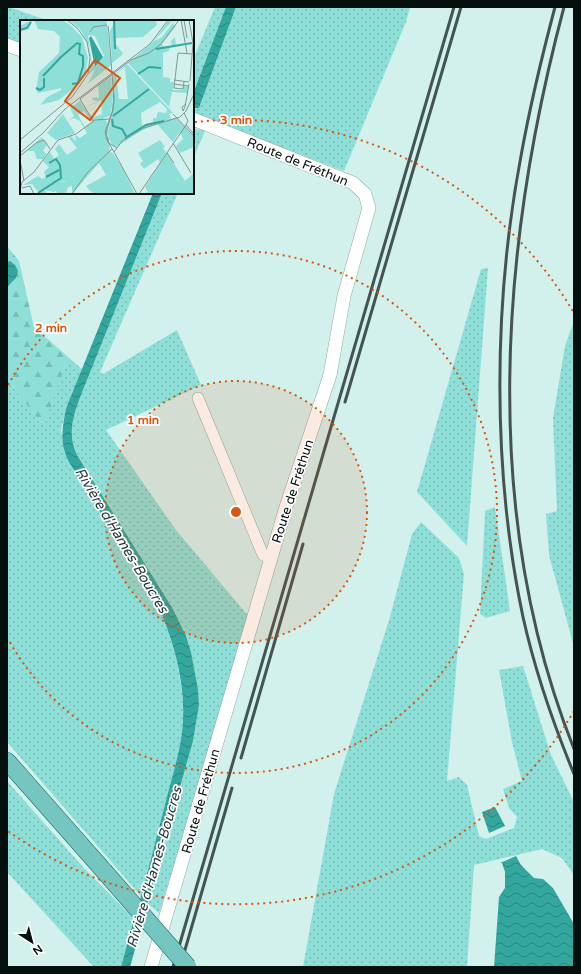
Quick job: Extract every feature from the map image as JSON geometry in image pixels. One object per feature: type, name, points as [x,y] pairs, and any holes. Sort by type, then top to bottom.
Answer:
[{"type":"main road","points":[[7,761],[188,967]]},
{"type":"street","points":[[7,45],[20,50]]},
{"type":"street","name":"Route de Fréthun","points":[[151,967],[271,558],[330,375],[338,322],[367,215],[368,202],[363,190],[353,183],[194,119]]},
{"type":"street","points":[[198,398],[263,555],[271,558]]},
{"type":"green space","points":[[7,7],[46,20],[20,20],[20,44],[7,39]]},
{"type":"green space","points":[[215,7],[226,7],[194,90],[194,58]]},
{"type":"green space","points":[[236,7],[410,7],[406,22],[344,171],[194,113],[194,108],[199,108]]},
{"type":"green space","points":[[194,128],[205,131],[194,157]]},
{"type":"green space","points":[[162,194],[178,194],[100,372],[103,374],[177,330],[201,385],[106,430],[176,530],[250,618],[159,913],[148,904],[193,741],[199,705],[198,689],[191,652],[186,636],[173,609],[77,455],[72,440],[72,425],[81,395]]},
{"type":"green space","points":[[7,246],[19,261],[34,327],[68,357],[45,423],[38,420],[7,378]]},
{"type":"green space","points":[[488,268],[467,546],[417,492],[481,269]]},
{"type":"green space","points":[[574,321],[574,647],[549,555],[546,514],[557,511],[553,418],[565,346]]},
{"type":"green space","points":[[68,357],[82,369],[61,430],[65,454],[157,603],[173,645],[182,689],[183,720],[179,748],[141,896],[7,742],[7,378],[38,420],[44,423]]},
{"type":"green space","points":[[495,507],[510,611],[486,618],[480,614],[485,511]]},
{"type":"green space","points":[[421,522],[459,558],[464,574],[447,781],[459,777],[467,785],[479,836],[486,839],[514,828],[517,817],[509,808],[503,789],[522,781],[512,742],[499,670],[523,666],[551,755],[574,802],[574,875],[562,858],[542,849],[474,865],[467,967],[303,967],[334,794],[390,617],[412,534]]},
{"type":"green space","points":[[7,781],[83,867],[134,919],[121,967],[94,967],[7,872]]},
{"type":"water","points":[[226,7],[236,7],[199,108],[194,108],[194,91]]},
{"type":"water","name":"Rivière d'Hames-Boucres","points":[[153,194],[162,194],[81,395],[72,425],[72,440],[77,455],[173,609],[186,636],[191,652],[198,689],[199,705],[193,741],[146,908],[140,900],[181,740],[183,705],[180,675],[173,645],[157,603],[66,455],[62,434],[67,406]]},
{"type":"water","points":[[10,261],[15,265],[18,271],[16,278],[7,287],[7,262]]},
{"type":"water","points":[[495,807],[505,826],[489,833],[482,812]]},
{"type":"water","points":[[516,856],[521,865],[534,878],[543,879],[553,888],[574,924],[574,967],[494,967],[499,897],[505,888],[505,872],[502,863],[500,863]]},
{"type":"water","points":[[134,919],[141,928],[130,967],[121,967]]},
{"type":"railway","points":[[173,967],[454,7]]},
{"type":"railway","points":[[345,402],[461,7]]},
{"type":"railway","points":[[555,7],[528,119],[512,212],[505,270],[501,328],[501,446],[513,561],[523,617],[545,697],[574,774]]},
{"type":"railway","points":[[564,7],[542,98],[525,191],[514,285],[510,380],[513,474],[524,567],[544,659],[574,749]]},
{"type":"railway","points":[[241,758],[303,544]]},
{"type":"railway","points":[[180,967],[232,788]]}]
